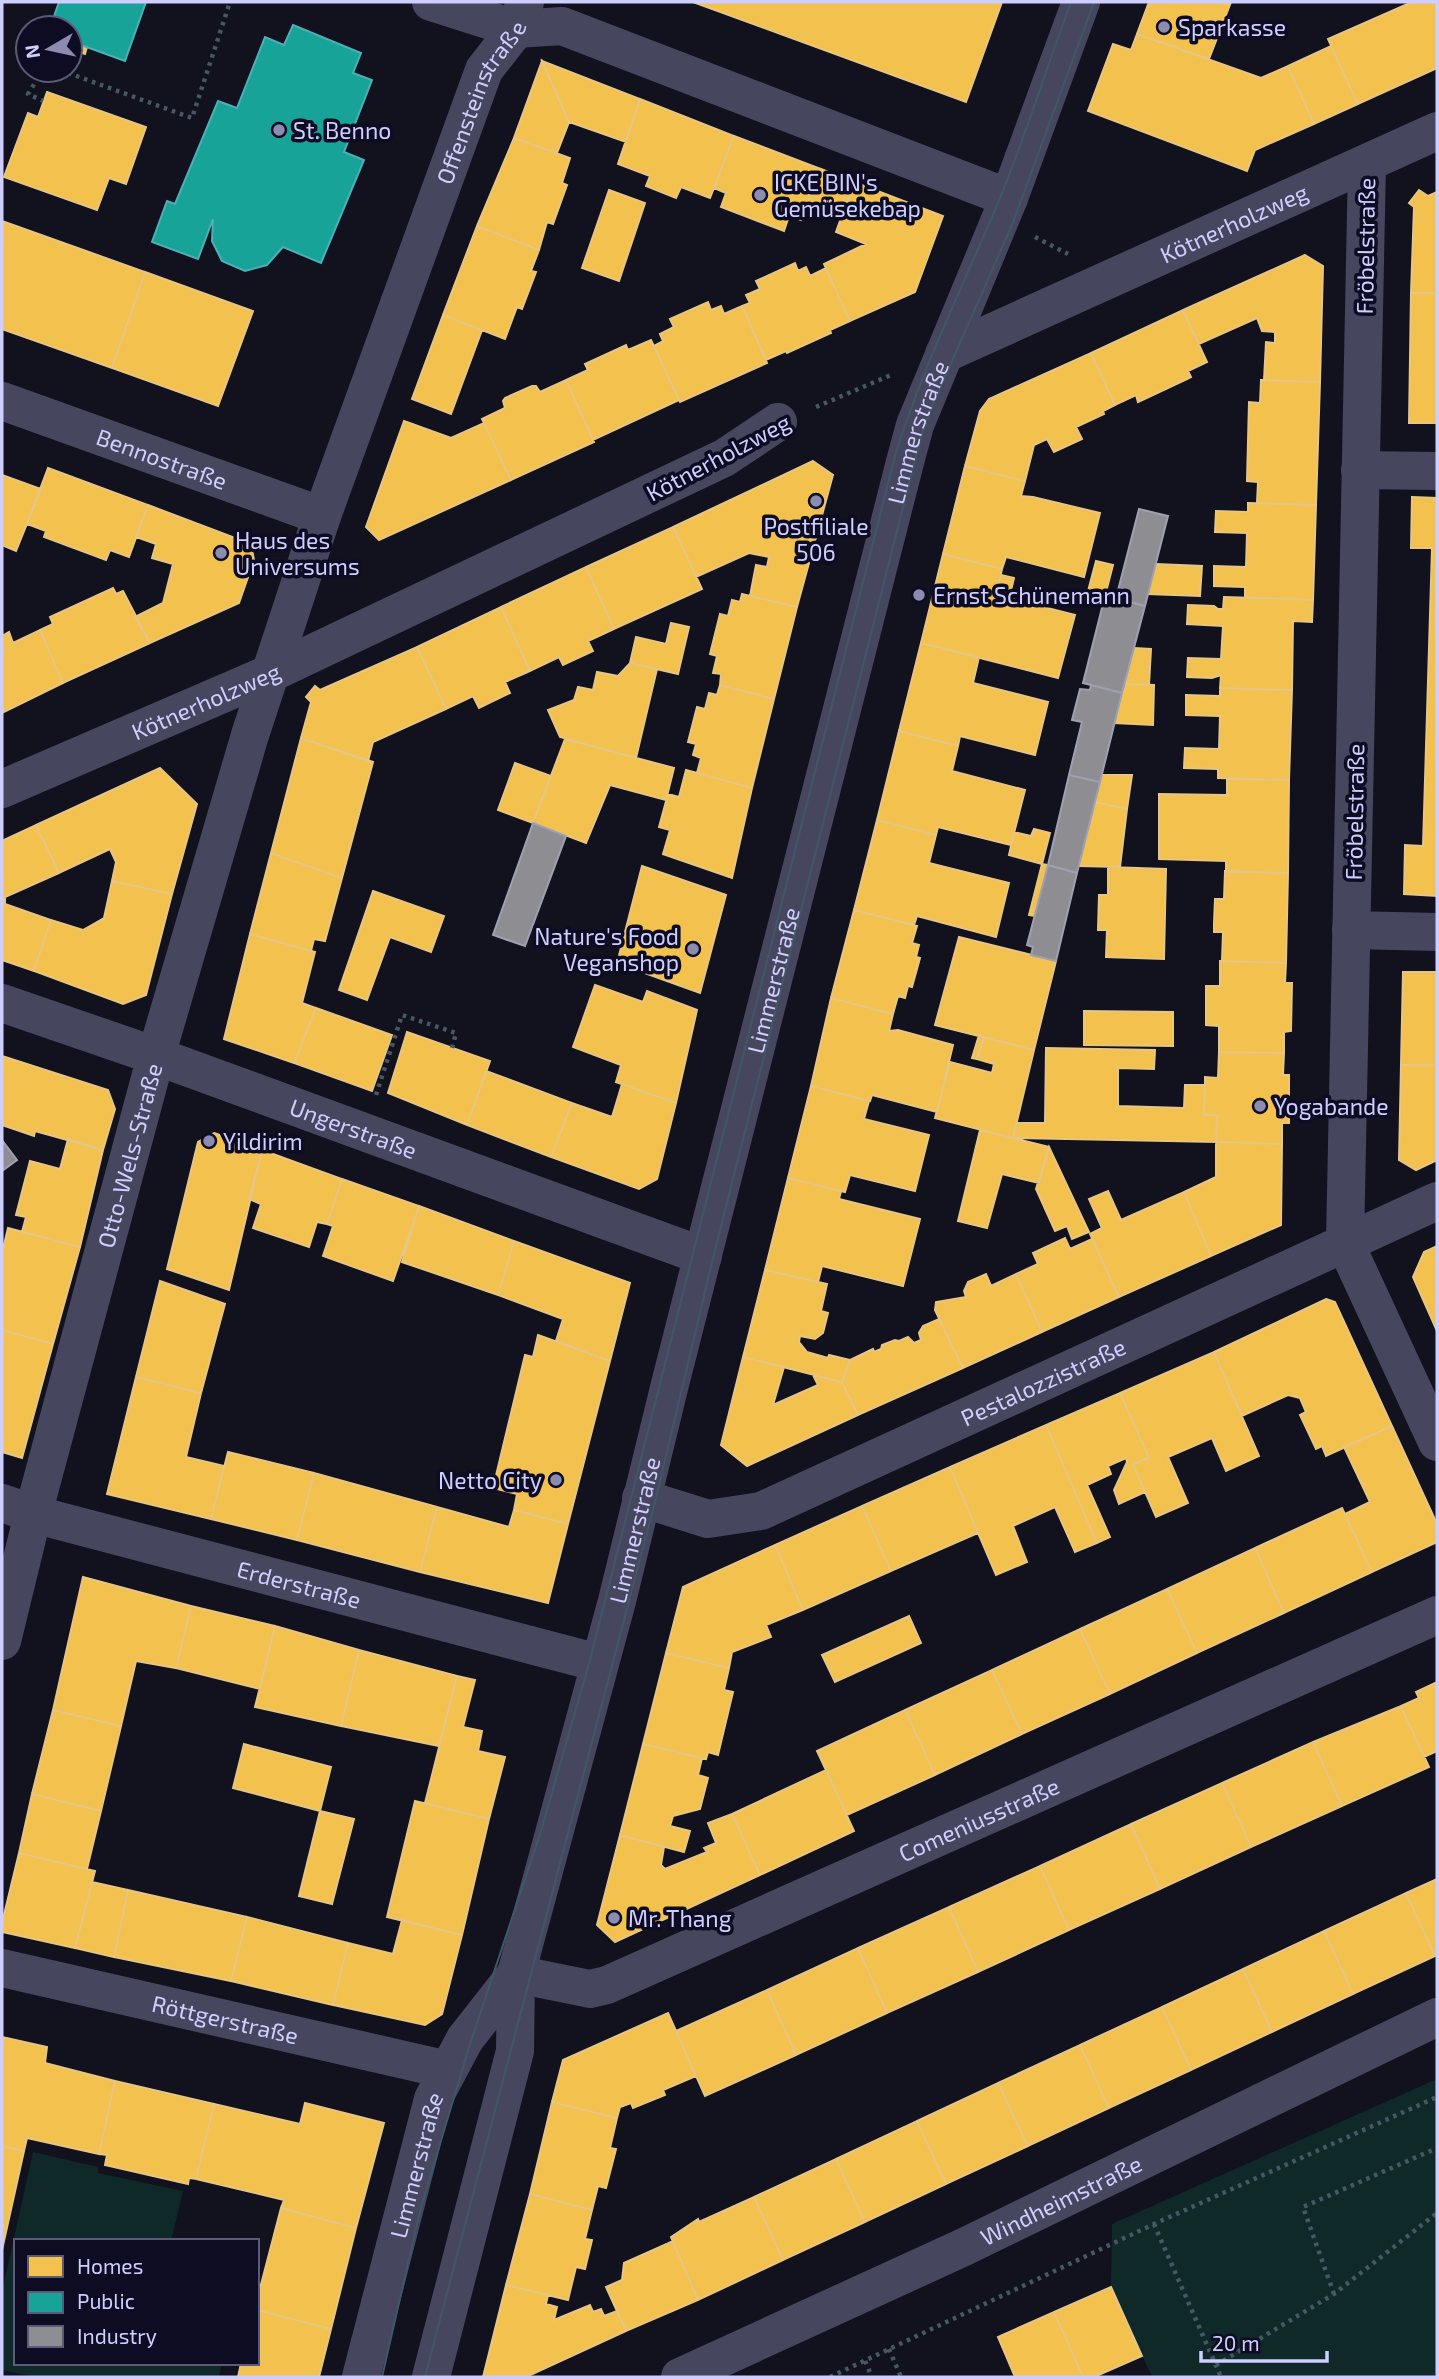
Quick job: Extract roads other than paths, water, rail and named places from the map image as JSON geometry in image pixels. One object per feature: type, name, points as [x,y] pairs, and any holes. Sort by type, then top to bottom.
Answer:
[{"type":"street","points":[[431,2],[521,15]]},
{"type":"street","name":"Limmerstraße","points":[[430,2377],[515,2051],[516,1974],[617,1601],[905,461],[915,425],[1005,209],[1082,2]]},
{"type":"street","name":"Offensteinstraße","points":[[271,673],[322,516],[484,70],[521,15],[562,26],[935,169],[1005,209]]},
{"type":"street","name":"Kötnerholzweg","points":[[944,354],[1437,131]]},
{"type":"street","name":"Fröbelstraße","points":[[1367,163],[1345,1243],[1437,1442]]},
{"type":"street","name":"Bennostraße","points":[[2,401],[322,516]]},
{"type":"street","name":"Kötnerholzweg","points":[[2,789],[271,673],[724,458],[778,422]]},
{"type":"street","points":[[1360,470],[1437,471]]},
{"type":"street","name":"Otto-Wels-Straße","points":[[2,1642],[18,1508],[156,1056],[250,735],[271,673]]},
{"type":"street","points":[[1351,930],[1437,932]]},
{"type":"street","name":"Ungerstraße","points":[[2,1003],[156,1056],[703,1256]]},
{"type":"street","name":"Pestalozzistraße","points":[[641,1498],[708,1519],[761,1511],[1437,1201]]},
{"type":"street","name":"Erderstraße","points":[[18,1508],[599,1663]]},
{"type":"street","name":"Comeniusstraße","points":[[516,1974],[590,1989],[607,1985],[1437,1615]]},
{"type":"street","name":"Röttgerstraße","points":[[2,1968],[448,2070]]},
{"type":"street","name":"Limmerstraße","points":[[360,2377],[433,2099],[465,2039],[516,1974]]},
{"type":"street","name":"Windheimstraße","points":[[680,2377],[964,2247],[1437,2017]]},
{"type":"tram line","points":[[382,2377],[421,2207],[471,2041],[541,1831],[590,1660],[895,456],[931,358],[1010,174],[1071,2]]},
{"type":"tram line","points":[[425,2377],[655,1502],[713,1258],[920,440],[929,413],[1012,225],[1094,2]]},
{"type":"place","name":"Sparkasse","points":[[1164,27]]},
{"type":"place","name":"St. Benno","points":[[279,130]]},
{"type":"place","name":"ICKE BIN's Gemüsekebap","points":[[760,195]]},
{"type":"place","name":"Postfiliale 506","points":[[816,501]]},
{"type":"place","name":"Haus des Universums","points":[[221,553]]},
{"type":"place","name":"Ernst Schünemann","points":[[919,595]]},
{"type":"place","name":"Nature's Food Veganshop","points":[[693,949]]},
{"type":"place","name":"Yogabande","points":[[1260,1106]]},
{"type":"place","name":"Yildirim","points":[[209,1141]]},
{"type":"place","name":"Netto City","points":[[556,1480]]},
{"type":"place","name":"Mr. Thang","points":[[614,1918]]}]
